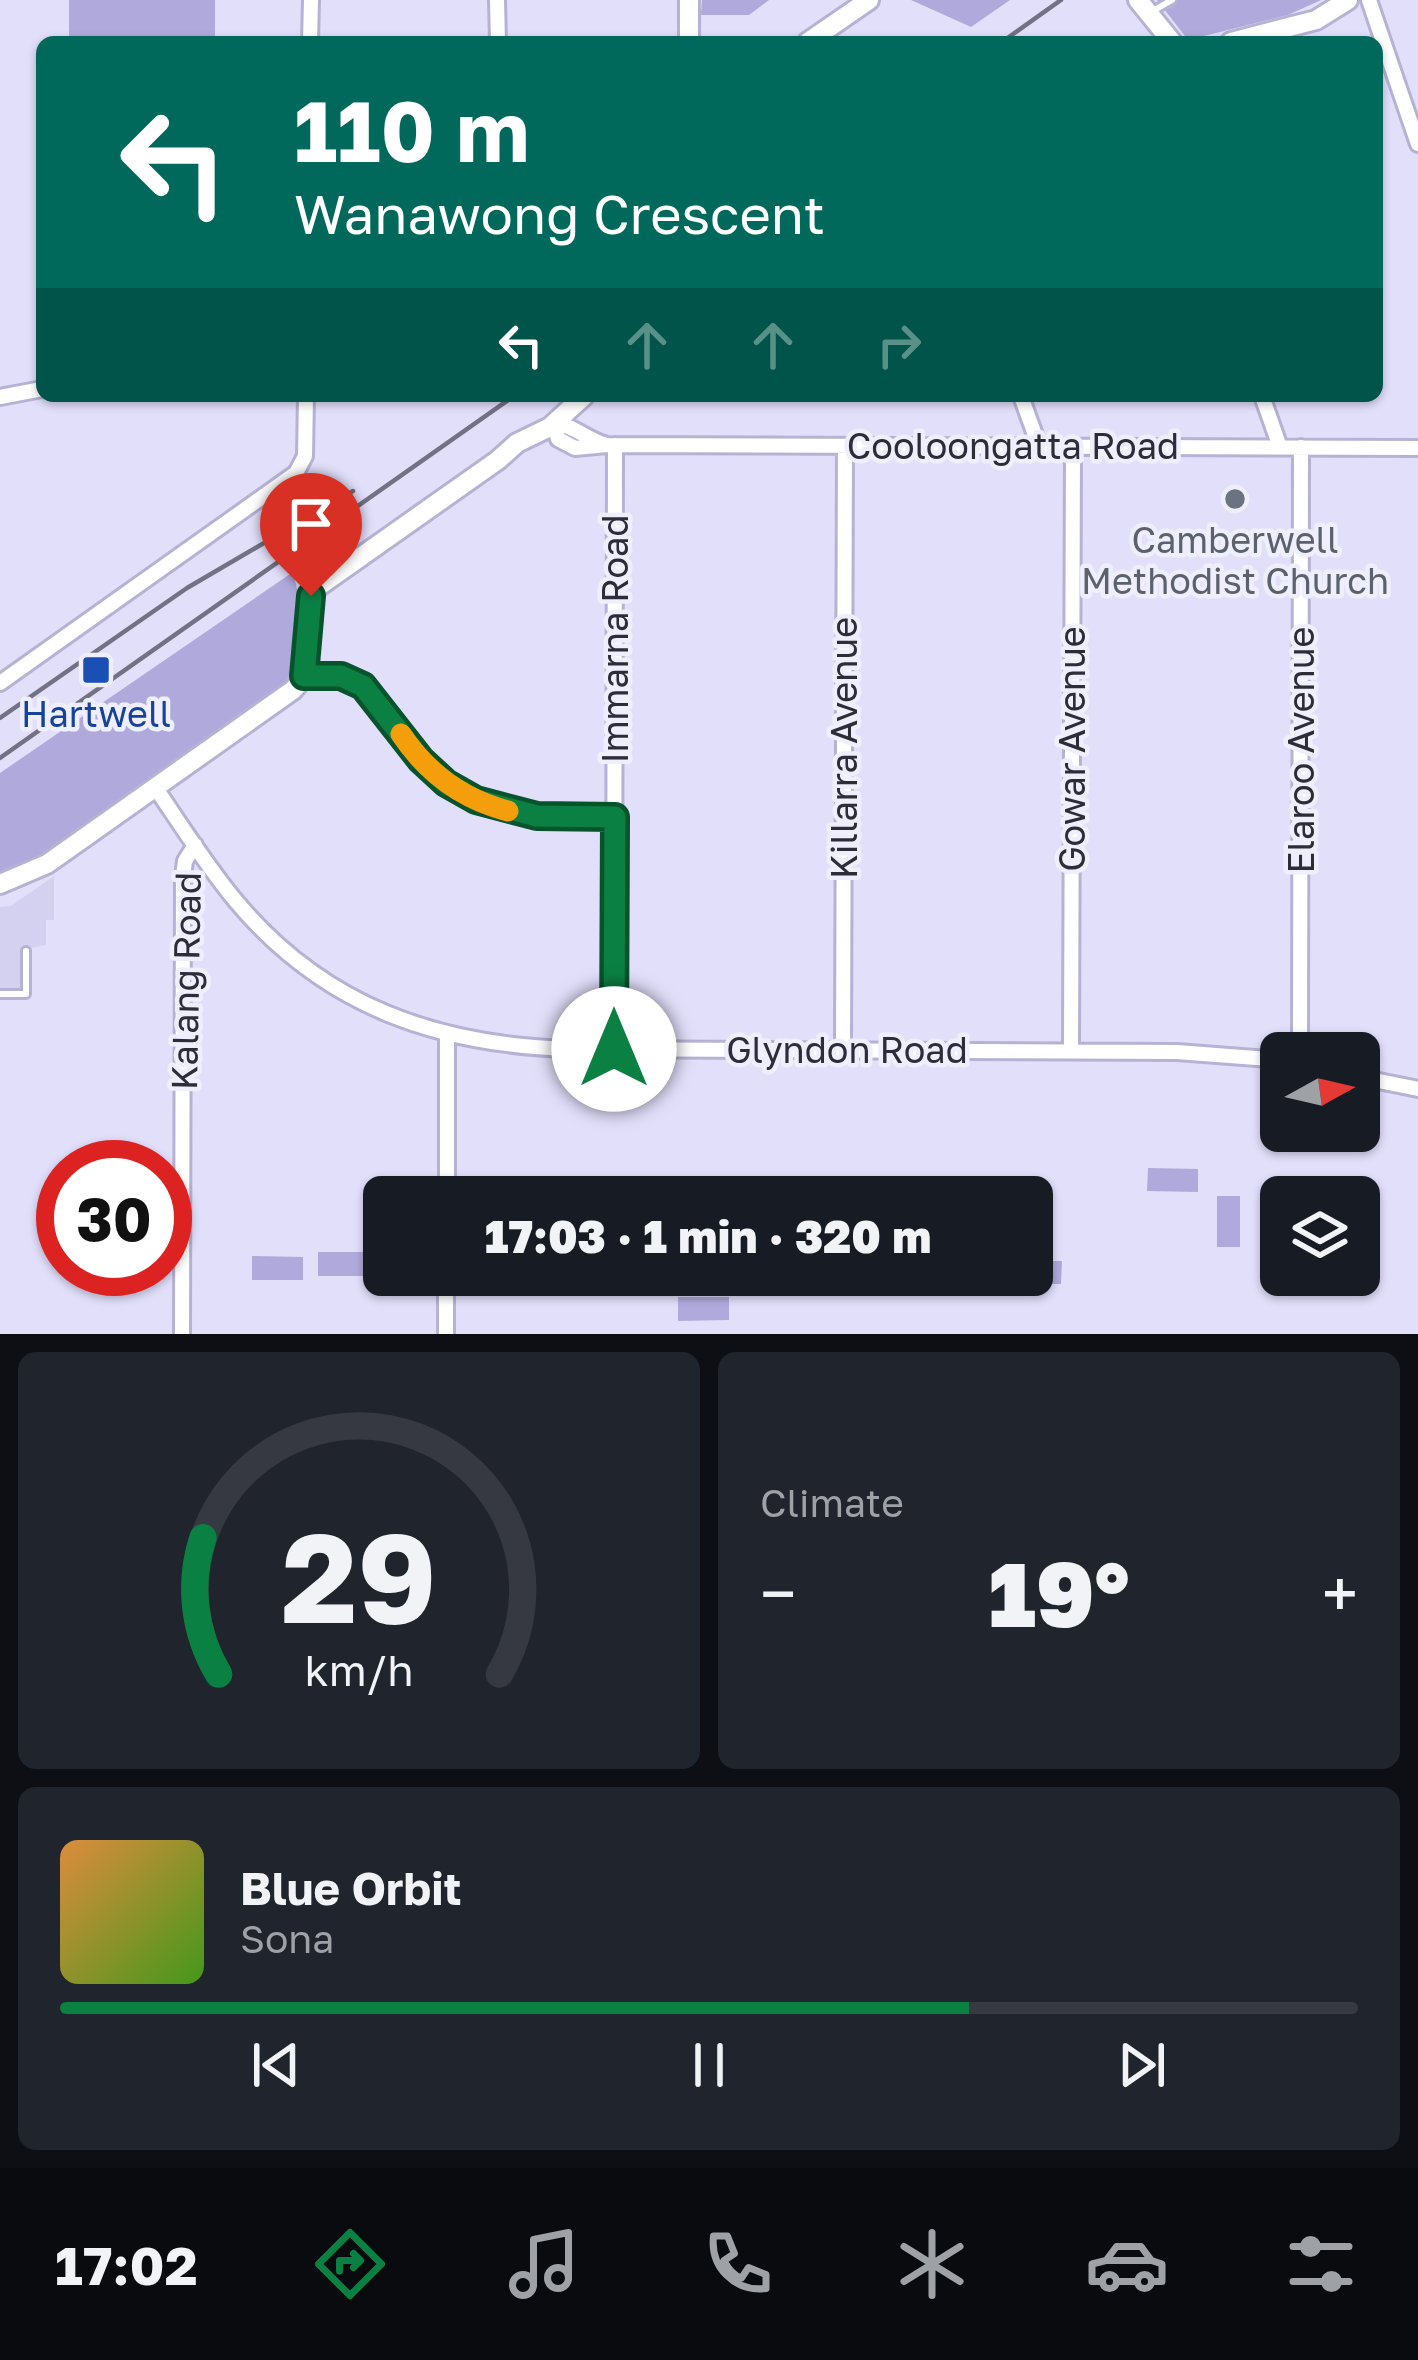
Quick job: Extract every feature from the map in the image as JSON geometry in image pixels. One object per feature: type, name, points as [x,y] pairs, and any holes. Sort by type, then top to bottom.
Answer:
[{"type":"street","points":[[310,0],[310,36]]},
{"type":"street","points":[[497,0],[498,36]]},
{"type":"street","points":[[689,0],[689,36]]},
{"type":"street","points":[[817,36],[868,0]]},
{"type":"street","points":[[1255,36],[1316,20],[1348,0]]},
{"type":"street","points":[[1369,0],[1381,36]]},
{"type":"street","points":[[1146,11],[1167,36]]},
{"type":"street","points":[[1383,41],[1418,145]]},
{"type":"street","points":[[0,397],[36,390]]},
{"type":"street","points":[[0,683],[296,473],[305,456],[306,402]]},
{"type":"street","points":[[559,428],[579,402]]},
{"type":"street","points":[[0,884],[47,864],[293,690],[304,676],[308,608],[314,591],[498,460],[559,428],[587,402]]},
{"type":"street","points":[[1024,402],[1039,446]]},
{"type":"street","points":[[1264,402],[1280,447]]},
{"type":"street","name":"Cooloongatta Road","points":[[559,428],[611,445],[1418,448]]},
{"type":"street","name":"Immarna Road","points":[[611,445],[614,1049]]},
{"type":"street","name":"Killarra Avenue","points":[[843,1050],[845,446]]},
{"type":"street","name":"Gowar Avenue","points":[[1071,1051],[1073,447]]},
{"type":"street","name":"Elaroo Avenue","points":[[1300,1032],[1301,447]]},
{"type":"street","points":[[304,676],[341,676],[363,686],[421,760],[446,783],[476,800],[537,816],[615,817]]},
{"type":"street","name":"Glyndon Road","points":[[155,787],[255,922],[304,967],[357,1000],[447,1036],[524,1047],[1208,1052],[1260,1058]]},
{"type":"street","name":"Kalang Road","points":[[182,1334],[183,876],[195,845]]},
{"type":"street","points":[[446,1176],[447,1036]]},
{"type":"street","points":[[1380,1081],[1418,1089]]},
{"type":"street","points":[[446,1296],[446,1334]]},
{"type":"lane","points":[[1146,11],[1172,0]]},
{"type":"lane","points":[[0,994],[26,994],[26,951]]},
{"type":"shaded area","points":[[69,0],[215,0],[215,36],[69,36]]},
{"type":"shaded area","points":[[702,0],[769,0],[749,15],[701,15]]},
{"type":"shaded area","points":[[911,0],[1010,0],[971,27]]},
{"type":"shaded area","points":[[1157,0],[1321,0],[1288,15],[1204,36],[1185,36]]},
{"type":"shaded area","points":[[293,572],[301,614],[300,644],[287,684],[51,852],[23,868],[16,865],[5,870],[0,877],[0,773]]},
{"type":"shaded area","points":[[54,876],[54,920],[46,920],[46,945],[30,948],[30,998],[0,998],[0,907],[11,906]]},
{"type":"shaded area","points":[[1148,1168],[1198,1169],[1198,1192],[1147,1191]]},
{"type":"shaded area","points":[[1217,1196],[1240,1196],[1240,1247],[1217,1247]]},
{"type":"shaded area","points":[[318,1252],[363,1252],[363,1276],[318,1276]]},
{"type":"shaded area","points":[[252,1256],[303,1257],[303,1280],[252,1280]]},
{"type":"shaded area","points":[[1053,1261],[1062,1261],[1061,1284],[1053,1284]]},
{"type":"shaded area","points":[[678,1297],[729,1297],[729,1320],[678,1321]]},
{"type":"railway","points":[[1010,36],[1061,0]]},
{"type":"railway","points":[[0,758],[505,402]]},
{"type":"railway","points":[[0,718],[187,588],[353,491]]},
{"type":"slow traffic","points":[[401,734],[446,783],[508,811]]},
{"type":"place","name":"Camberwell Methodist Church","points":[[1235,499]]},
{"type":"place","name":"Hartwell","points":[[96,670]]},
{"type":"route","points":[[311,596],[304,676],[341,676],[363,686],[411,749],[446,783],[476,800],[520,814],[615,817],[614,1049]]}]
